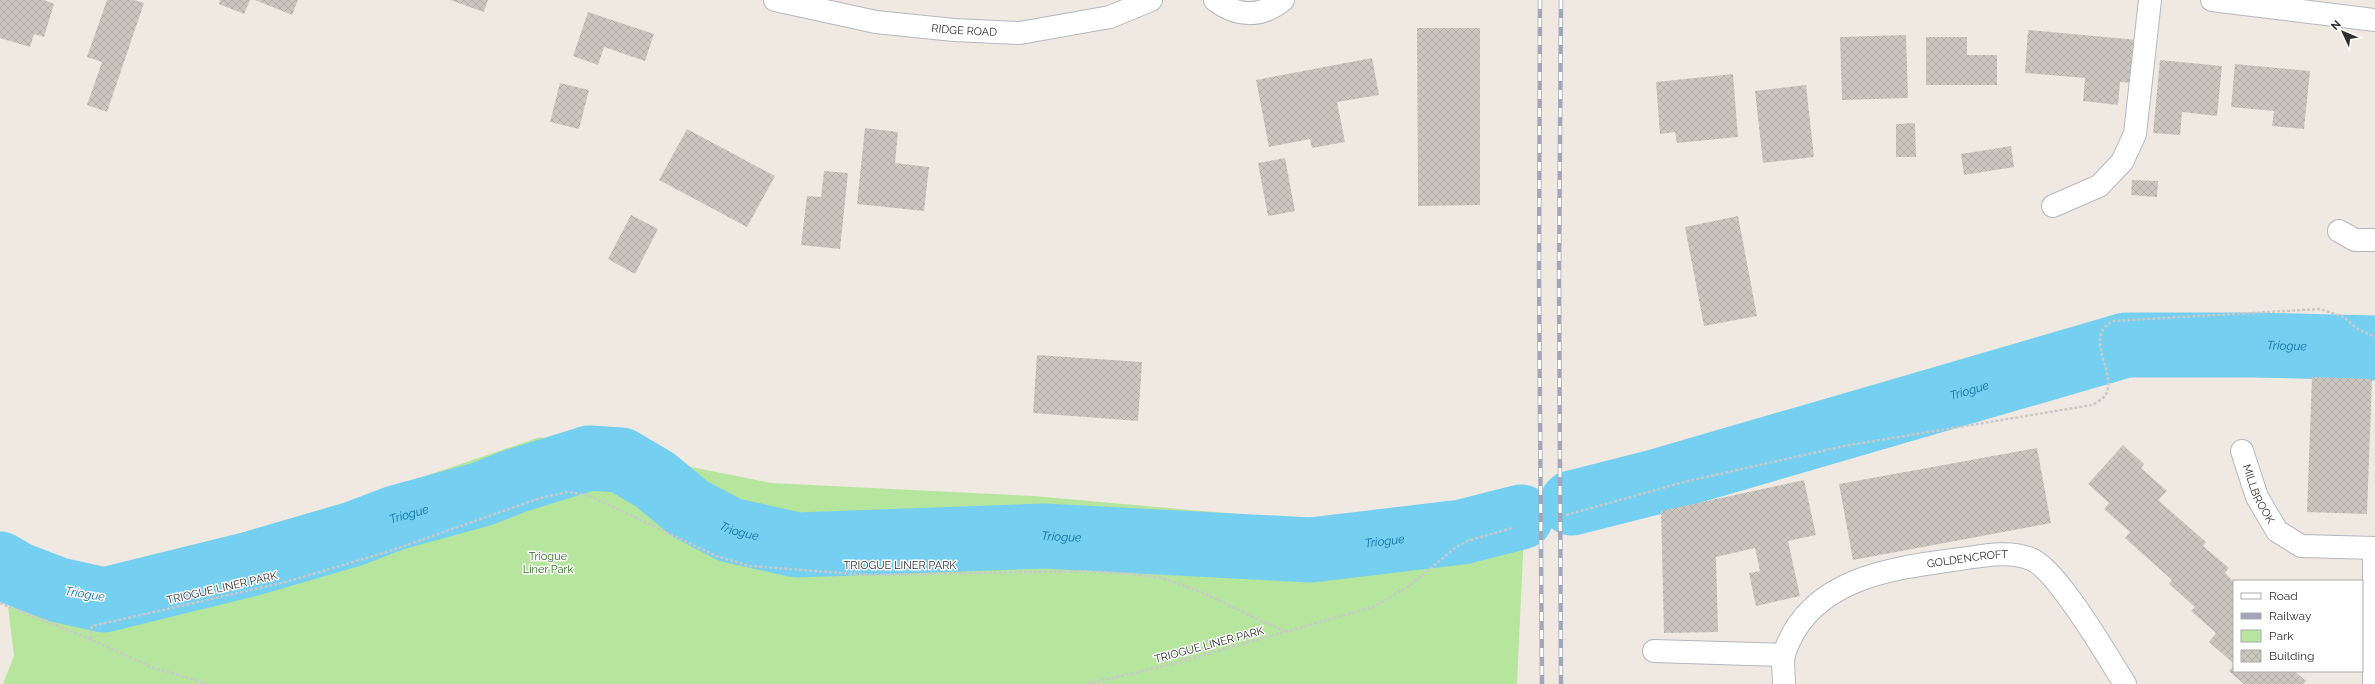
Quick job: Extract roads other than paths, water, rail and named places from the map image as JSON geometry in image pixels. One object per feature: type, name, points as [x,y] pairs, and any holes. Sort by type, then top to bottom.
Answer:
[{"type":"street","name":"RIDGE ROAD","points":[[775,0],[876,22],[954,30],[1020,33],[1110,17],[1151,0]]},
{"type":"street","points":[[1215,0],[1229,9],[1244,14],[1259,13],[1274,7],[1283,0]]},
{"type":"street","points":[[2053,206],[2099,186],[2122,162],[2135,134],[2150,0]]},
{"type":"street","points":[[2212,0],[2375,20]]},
{"type":"street","points":[[2339,231],[2355,240],[2375,240]]},
{"type":"street","name":"MILLBROOK","points":[[2242,451],[2257,497],[2277,531],[2301,546],[2374,548],[2374,684]]},
{"type":"street","name":"GOLDENCROFT","points":[[1784,684],[1784,655],[1799,625],[1816,604],[1845,584],[1905,566],[2004,554],[2032,559],[2058,583],[2125,684]]},
{"type":"street","points":[[1654,651],[1784,655]]},
{"type":"waterway","name":"Triogue","points":[[1572,503],[1655,482],[2126,345],[2253,345],[2375,348]]},
{"type":"waterway","name":"Triogue","points":[[0,564],[17,574],[59,590],[104,600],[250,564],[353,534],[395,518],[482,494],[515,481],[589,458],[621,460],[655,480],[690,509],[730,530],[797,545],[1044,536],[1311,550],[1462,532],[1521,517]]},
{"type":"railway","points":[[1540,0],[1539,277],[1542,684]]},
{"type":"railway","points":[[1561,0],[1559,278],[1561,684]]},
{"type":"park label","name":"Triogue Liner Park","points":[[548,562]]}]
